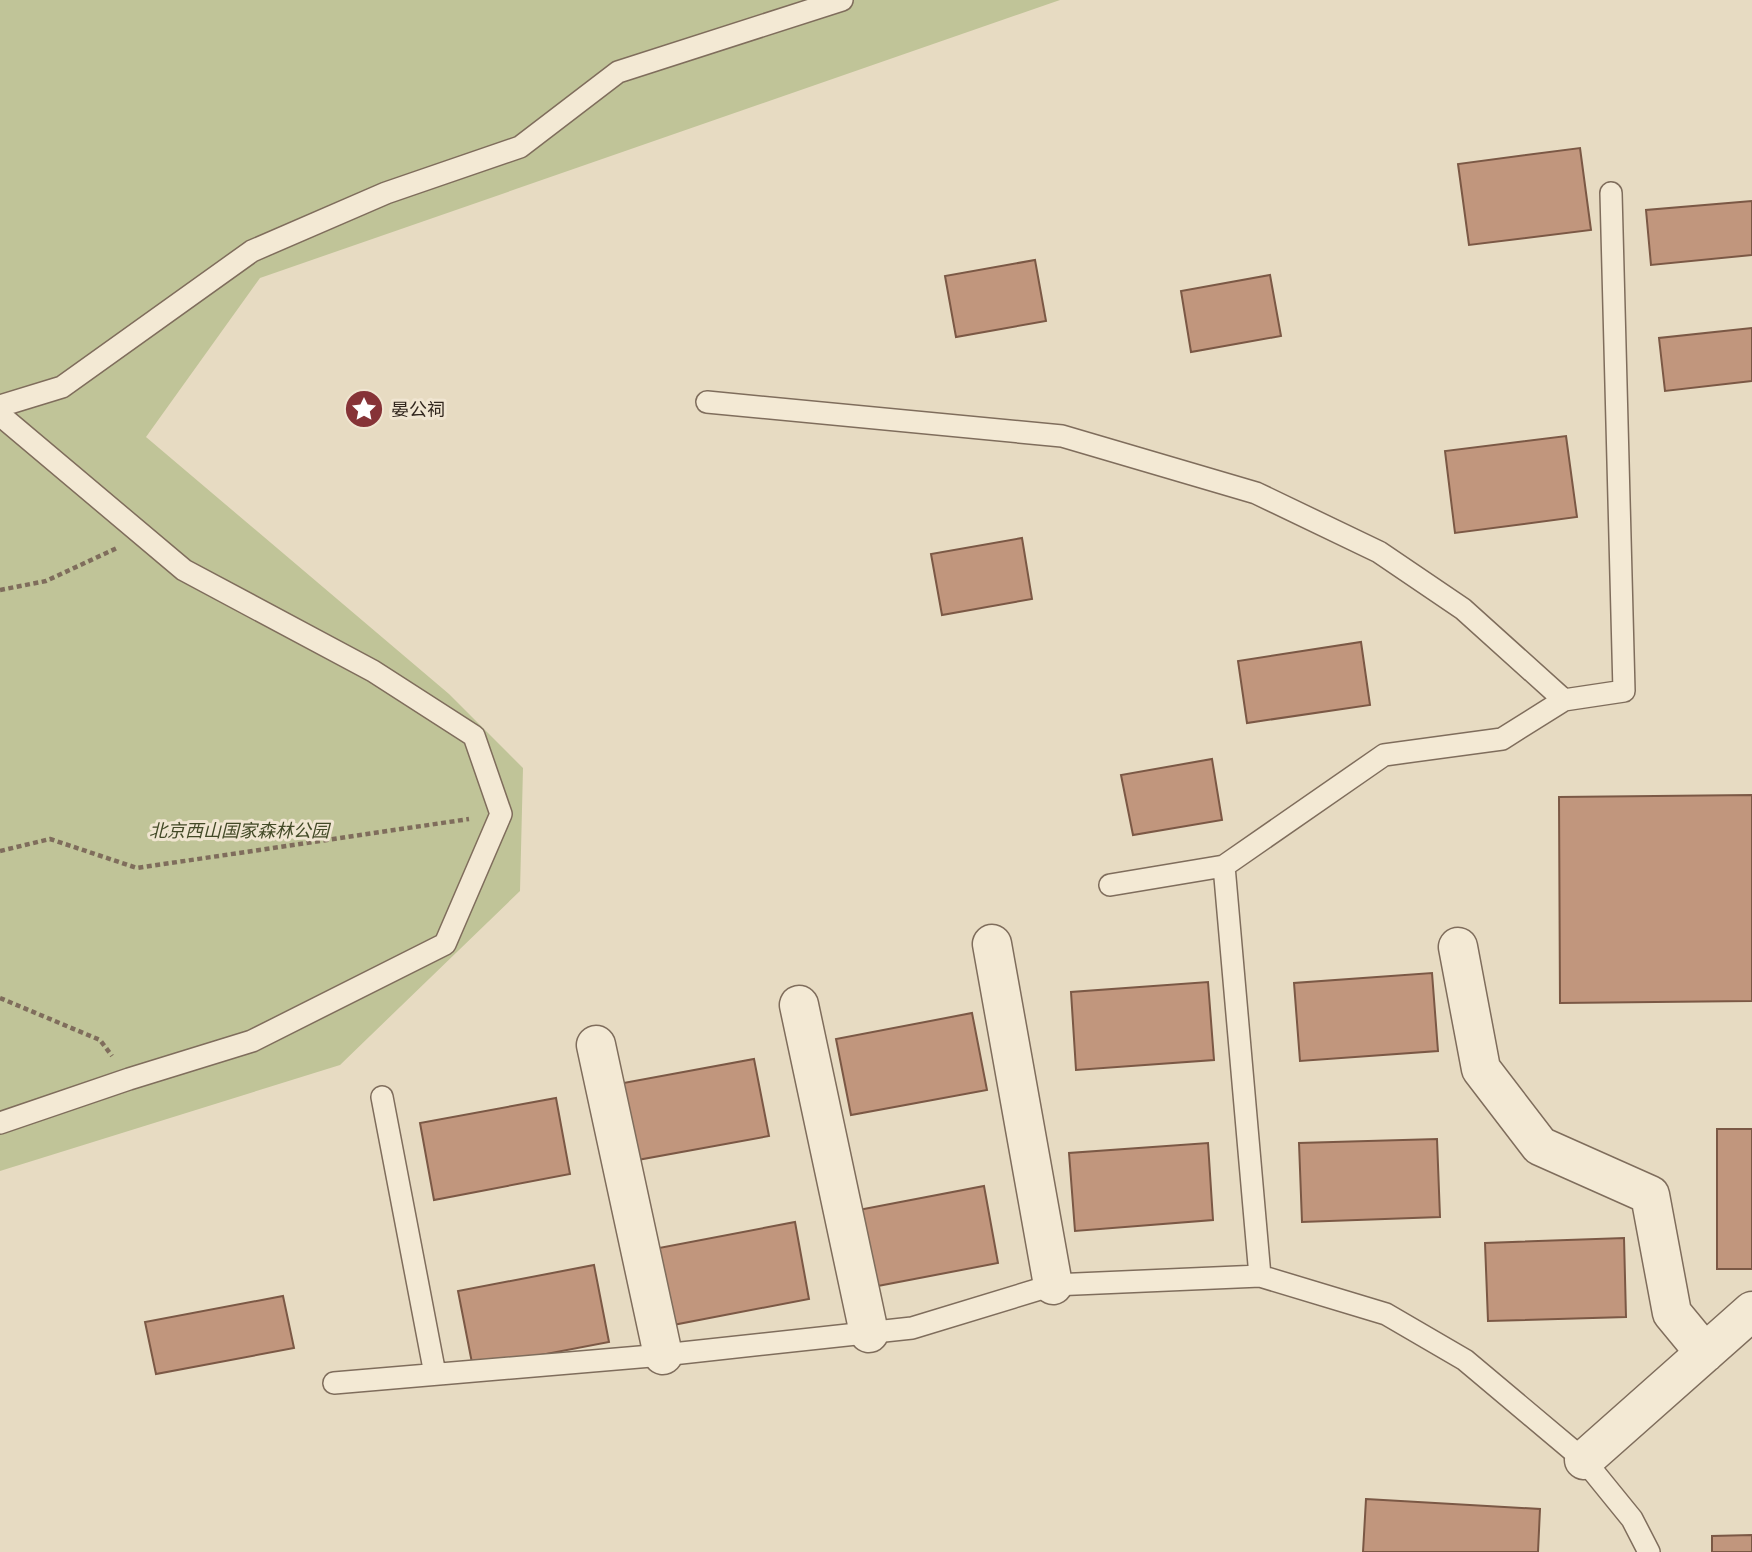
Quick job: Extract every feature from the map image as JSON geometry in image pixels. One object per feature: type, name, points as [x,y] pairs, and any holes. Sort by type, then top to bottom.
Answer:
[{"type":"street","points":[[992,944],[1053,1285]]},
{"type":"street","points":[[1458,947],[1481,1069],[1540,1146],[1650,1195],[1672,1312],[1705,1353]]},
{"type":"street","points":[[799,1005],[869,1333]]},
{"type":"street","points":[[596,1045],[663,1355]]},
{"type":"street","points":[[1584,1460],[1752,1311]]},
{"type":"lane","points":[[0,406],[62,387],[252,251],[386,193],[520,147],[618,72],[842,0]]},
{"type":"lane","points":[[1110,886],[1224,866],[1384,755],[1502,739],[1564,700],[1624,691],[1611,193]]},
{"type":"lane","points":[[706,402],[1062,436],[1256,493],[1390,559],[1463,609],[1564,700]]},
{"type":"lane","points":[[0,415],[184,570],[373,671],[474,736],[500,814],[445,944],[252,1041],[0,1123]]},
{"type":"lane","points":[[1224,866],[1261,1276]]},
{"type":"lane","points":[[382,1097],[435,1374]]},
{"type":"lane","points":[[334,1383],[663,1355],[912,1328],[1053,1285],[1261,1276],[1386,1314],[1465,1360],[1584,1460],[1632,1518],[1649,1552]]},
{"type":"path","points":[[0,590],[46,582],[143,536]]},
{"type":"path","points":[[0,851],[50,839],[137,868],[500,814]]},
{"type":"path","points":[[0,998],[100,1040],[129,1079]]},
{"type":"green space","name":"北京西山国家森林公园","points":[[0,0],[1060,0],[260,278],[146,437],[449,694],[523,768],[520,891],[340,1065],[0,1171]]},
{"type":"building","points":[[1580,148],[1591,230],[1469,245],[1458,164]]},
{"type":"building","points":[[1752,201],[1752,255],[1651,265],[1646,210]]},
{"type":"building","points":[[1035,260],[1046,321],[956,337],[945,276]]},
{"type":"building","points":[[1270,275],[1281,336],[1191,352],[1181,291]]},
{"type":"building","points":[[1752,328],[1752,381],[1665,391],[1659,338]]},
{"type":"building","points":[[1566,436],[1577,517],[1455,533],[1445,451]]},
{"type":"building","points":[[1022,538],[1032,599],[942,615],[931,554]]},
{"type":"building","points":[[1361,642],[1370,705],[1247,723],[1238,661]]},
{"type":"building","points":[[1212,759],[1222,820],[1133,835],[1121,775]]},
{"type":"building","points":[[1752,795],[1752,1001],[1560,1003],[1559,797]]},
{"type":"building","points":[[1432,973],[1438,1051],[1300,1061],[1294,983]]},
{"type":"building","points":[[1208,982],[1214,1060],[1076,1070],[1071,992]]},
{"type":"building","points":[[972,1013],[987,1090],[851,1115],[836,1039]]},
{"type":"building","points":[[754,1059],[769,1136],[632,1161],[618,1084]]},
{"type":"building","points":[[556,1098],[570,1174],[434,1200],[420,1123]]},
{"type":"building","points":[[1717,1129],[1752,1129],[1752,1269],[1717,1269]]},
{"type":"building","points":[[1437,1139],[1440,1217],[1302,1222],[1299,1143]]},
{"type":"building","points":[[1208,1143],[1213,1220],[1075,1231],[1069,1153]]},
{"type":"building","points":[[984,1186],[998,1263],[862,1289],[848,1212]]},
{"type":"building","points":[[795,1222],[809,1299],[673,1325],[659,1248]]},
{"type":"building","points":[[1624,1238],[1626,1317],[1488,1321],[1485,1243]]},
{"type":"building","points":[[594,1265],[609,1342],[473,1368],[458,1291]]},
{"type":"building","points":[[283,1296],[294,1348],[156,1374],[145,1322]]},
{"type":"building","points":[[1366,1499],[1540,1509],[1538,1552],[1363,1552]]},
{"type":"building","points":[[1752,1535],[1752,1552],[1712,1552],[1712,1536]]},
{"type":"place","name":"晏公祠","points":[[364,409]]}]
